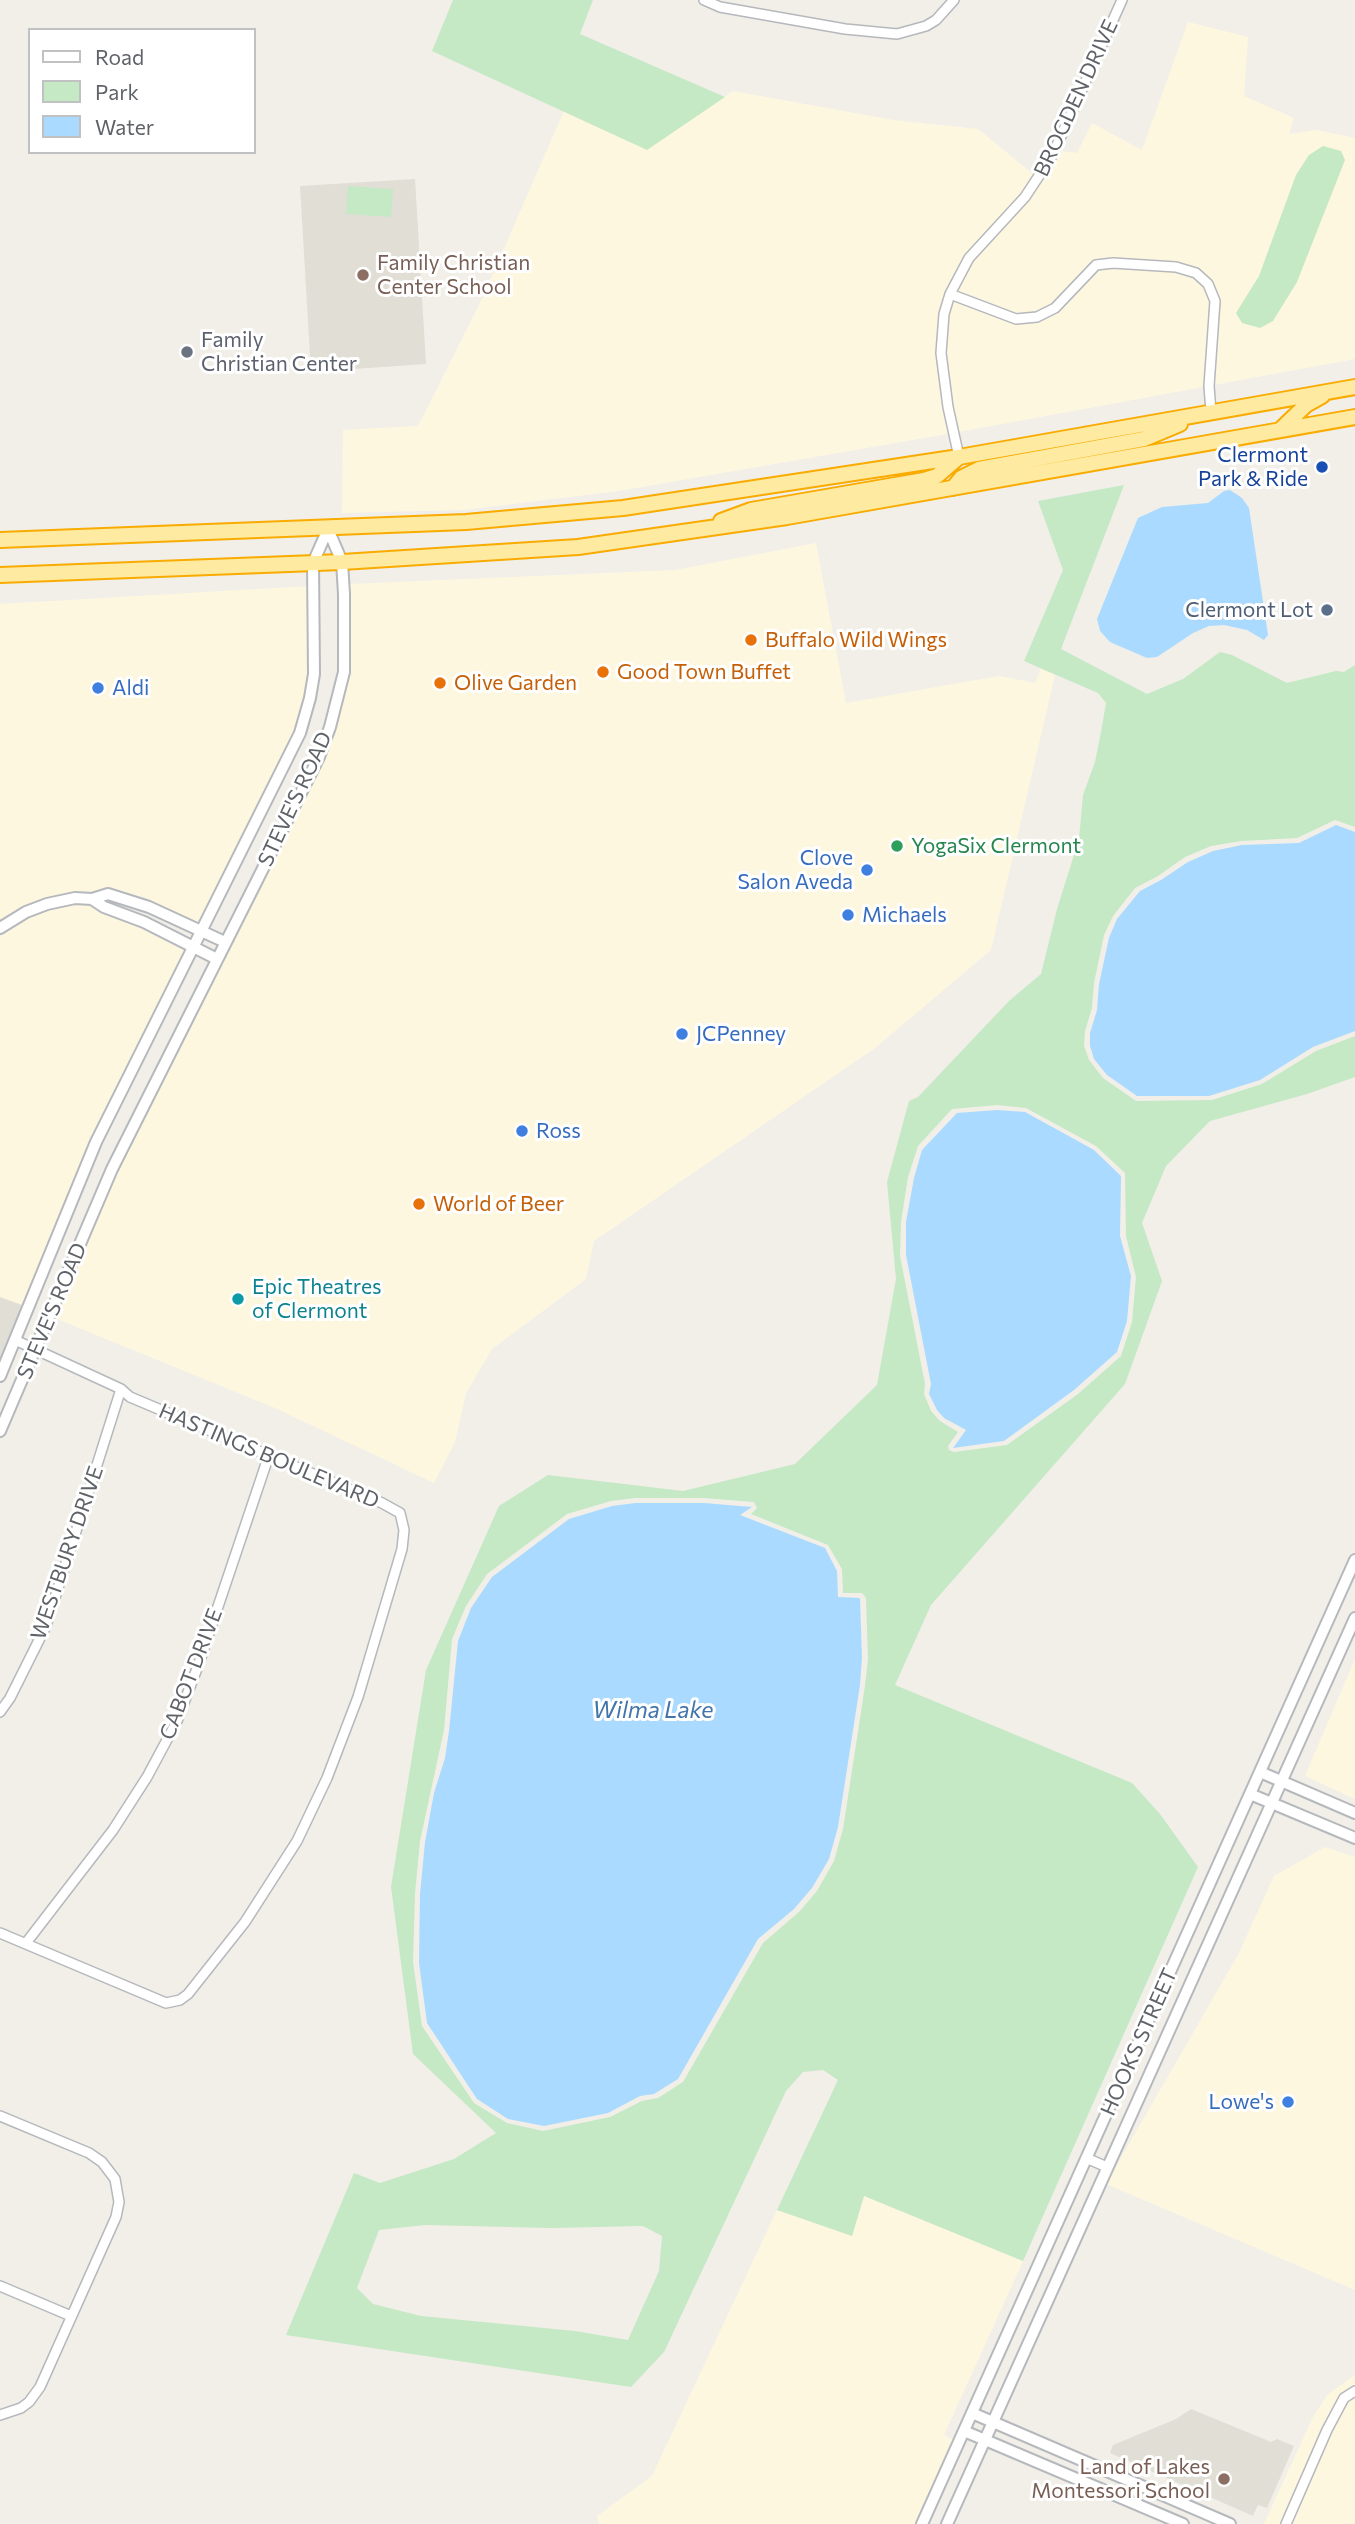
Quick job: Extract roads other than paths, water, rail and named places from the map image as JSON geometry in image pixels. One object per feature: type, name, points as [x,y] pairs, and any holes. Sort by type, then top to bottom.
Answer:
[{"type":"highway","points":[[0,540],[466,523],[623,509],[959,457],[1355,387]]},
{"type":"highway","points":[[1280,430],[1306,405],[1329,391]]},
{"type":"highway","points":[[953,488],[961,478],[979,469],[1144,439],[1207,413]]},
{"type":"highway","points":[[0,575],[342,562],[578,547],[687,533],[1355,416]]},
{"type":"highway","points":[[687,533],[751,510],[924,480],[937,476],[959,457]]},
{"type":"street","points":[[704,0],[720,7],[845,29],[897,34],[926,26],[936,20],[954,0]]},
{"type":"street","name":"BROGDEN DRIVE","points":[[959,457],[948,407],[941,353],[942,324],[950,294],[969,258],[1037,181],[1052,156],[1122,0]]},
{"type":"street","points":[[950,294],[1016,319],[1037,317],[1055,308],[1096,265],[1118,263],[1176,267],[1196,273],[1208,284],[1215,301],[1207,413]]},
{"type":"street","name":"STEVE'S ROAD","points":[[0,1431],[112,1169],[318,757],[330,727],[344,672],[342,562],[328,529]]},
{"type":"street","name":"STEVE'S ROAD","points":[[0,1376],[96,1142],[295,745],[310,698],[315,661],[313,563],[328,529]]},
{"type":"street","points":[[0,928],[26,912],[47,904],[75,898],[92,899],[108,894],[130,900],[225,942]]},
{"type":"street","points":[[92,899],[217,959]]},
{"type":"street","name":"HASTINGS BOULEVARD","points":[[15,1340],[121,1389],[130,1397],[362,1494],[400,1513],[404,1530],[402,1549],[358,1697],[327,1778],[297,1841],[245,1922],[188,1994],[180,2000],[166,2003],[26,1943]]},
{"type":"street","name":"WESTBURY DRIVE","points":[[0,1712],[10,1698],[46,1626],[121,1389]]},
{"type":"street","name":"CABOT DRIVE","points":[[26,1943],[113,1830],[147,1777],[177,1721],[269,1455]]},
{"type":"street","name":"HOOKS STREET","points":[[922,2524],[1355,1559]]},
{"type":"street","name":"HOOKS STREET","points":[[947,2524],[1355,1618]]},
{"type":"street","points":[[1260,1772],[1355,1813]]},
{"type":"street","points":[[1250,1794],[1355,1838]]},
{"type":"street","points":[[0,1933],[26,1943]]},
{"type":"street","points":[[0,2116],[89,2153],[102,2162],[115,2179],[119,2202],[116,2217],[35,2395],[21,2408],[0,2415]]},
{"type":"street","points":[[1086,2158],[1107,2167]]},
{"type":"street","points":[[0,2286],[71,2316]]},
{"type":"street","points":[[1286,2524],[1327,2430],[1344,2398],[1355,2391]]},
{"type":"street","points":[[972,2413],[1230,2524]]},
{"type":"street","points":[[964,2431],[1183,2524]]},
{"type":"street","points":[[1147,2509],[1154,2491]]},
{"type":"water","points":[[1230,490],[1242,498],[1249,508],[1268,635],[1264,640],[1247,630],[1224,625],[1209,626],[1193,633],[1157,657],[1147,658],[1110,642],[1100,631],[1097,619],[1138,518],[1162,507],[1208,503],[1224,491]]},
{"type":"water","points":[[1336,825],[1355,832],[1355,1031],[1313,1047],[1260,1080],[1209,1096],[1137,1096],[1107,1075],[1094,1059],[1090,1033],[1097,1010],[1099,984],[1109,938],[1117,919],[1140,891],[1188,862],[1213,851],[1242,845],[1299,843]]},
{"type":"water","points":[[997,1110],[1025,1112],[1094,1150],[1121,1176],[1120,1236],[1131,1276],[1127,1321],[1117,1352],[1074,1390],[1004,1441],[953,1448],[966,1430],[944,1418],[929,1394],[931,1384],[906,1255],[906,1222],[922,1150],[957,1113]]},
{"type":"water","name":"Wilma Lake","points":[[636,1503],[704,1503],[752,1507],[740,1515],[825,1548],[837,1571],[838,1597],[860,1598],[860,1685],[838,1827],[829,1859],[812,1888],[794,1909],[758,1939],[678,2079],[654,2094],[640,2096],[608,2113],[544,2126],[508,2119],[477,2099],[427,2023],[419,1963],[420,1894],[425,1842],[434,1793],[445,1758],[458,1641],[471,1608],[492,1577],[569,1519],[612,1506]]},
{"type":"place","name":"Family Christian Center School","points":[[363,275]]},
{"type":"place","name":"Family Christian Center","points":[[187,352]]},
{"type":"place","name":"Clermont Park & Ride","points":[[1322,467]]},
{"type":"place","name":"Clermont Lot","points":[[1327,610]]},
{"type":"place","name":"Buffalo Wild Wings","points":[[751,640]]},
{"type":"place","name":"Good Town Buffet","points":[[603,672]]},
{"type":"place","name":"Olive Garden","points":[[440,683]]},
{"type":"place","name":"Aldi","points":[[98,688]]},
{"type":"place","name":"YogaSix Clermont","points":[[897,846]]},
{"type":"place","name":"Clove Salon Aveda","points":[[867,870]]},
{"type":"place","name":"Michaels","points":[[848,915]]},
{"type":"place","name":"JCPenney","points":[[682,1034]]},
{"type":"place","name":"Ross","points":[[522,1131]]},
{"type":"place","name":"World of Beer","points":[[419,1204]]},
{"type":"place","name":"Epic Theatres of Clermont","points":[[238,1299]]},
{"type":"place","name":"Lowe's","points":[[1288,2102]]},
{"type":"place","name":"Land of Lakes Montessori School","points":[[1224,2479]]}]
